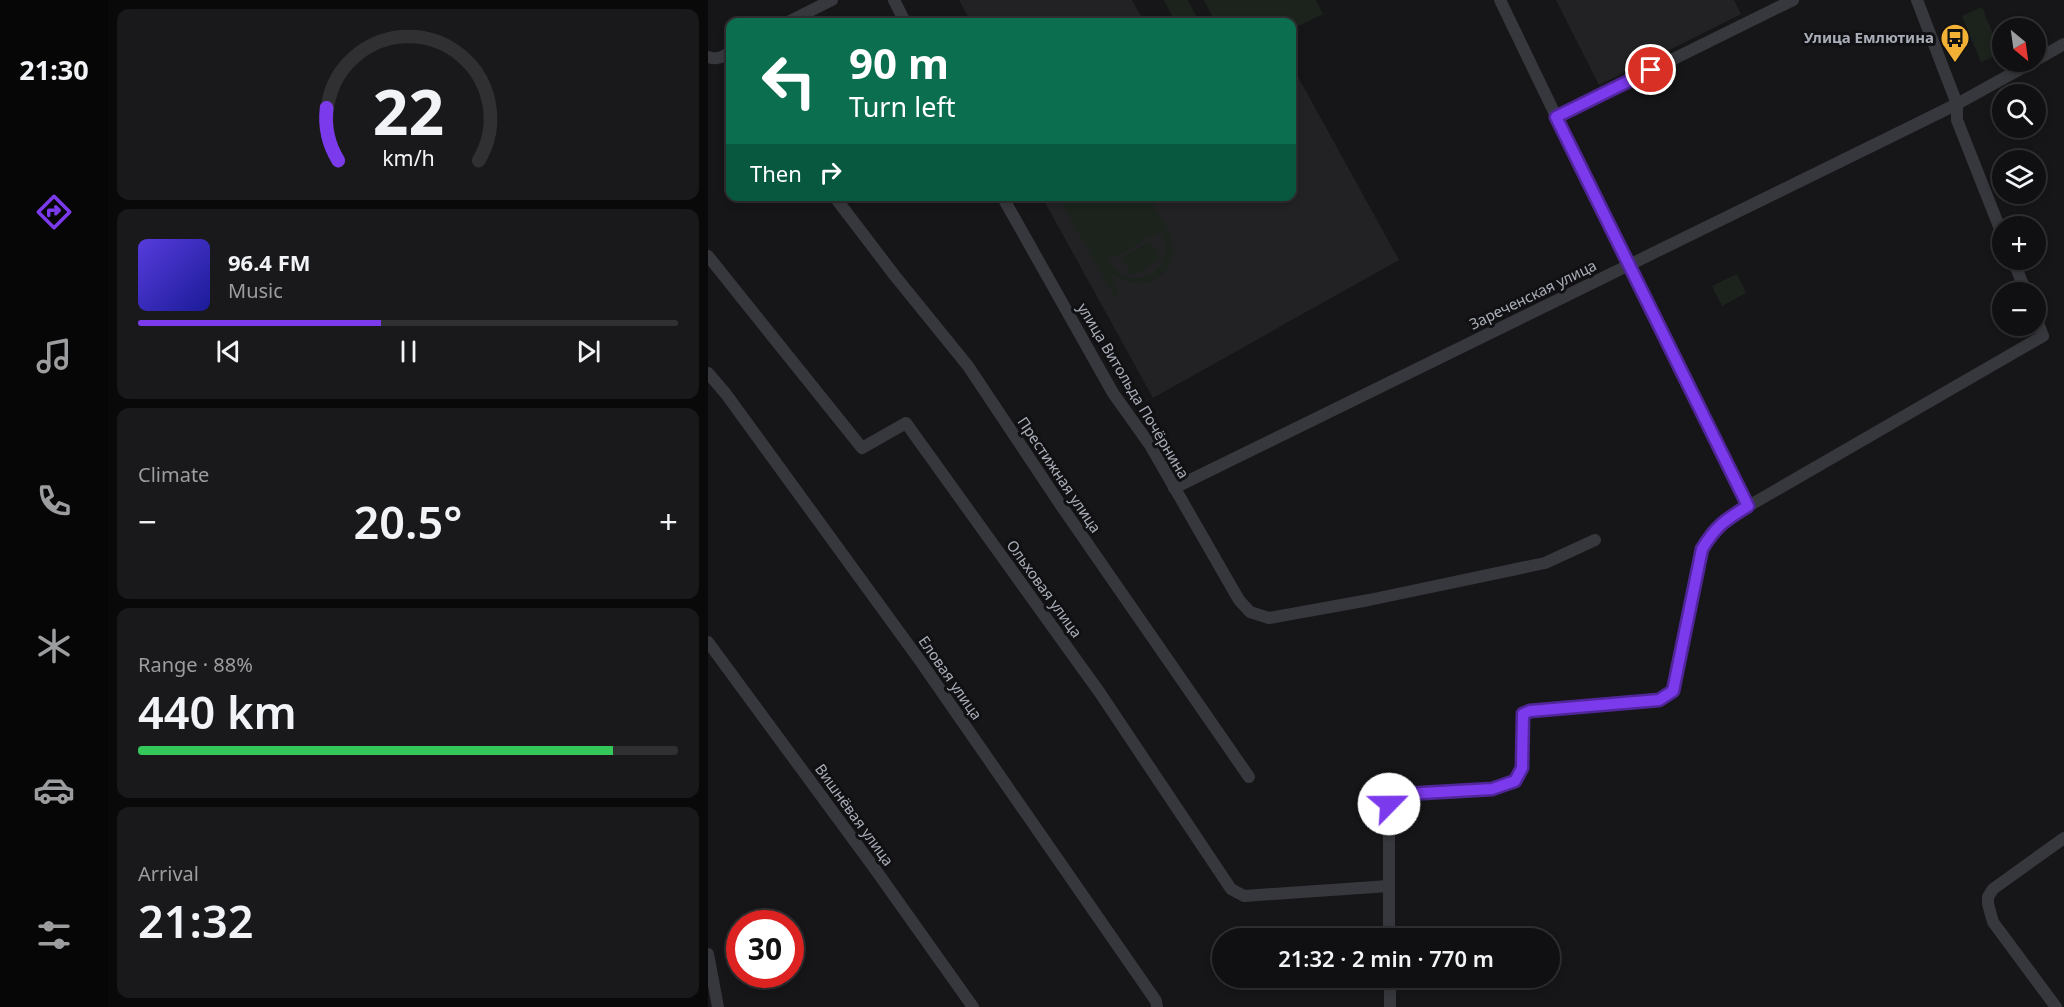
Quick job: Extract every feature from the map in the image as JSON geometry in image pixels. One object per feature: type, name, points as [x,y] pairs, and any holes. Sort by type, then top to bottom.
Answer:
[{"type":"street","points":[[796,18],[832,0]]},
{"type":"street","points":[[894,0],[903,18]]},
{"type":"street","points":[[1500,0],[1748,506]]},
{"type":"street","points":[[1556,117],[1793,0]]},
{"type":"street","points":[[1917,0],[1957,104],[1958,120],[1995,216]]},
{"type":"street","name":"Зареченская улица","points":[[2046,54],[2064,44]]},
{"type":"street","points":[[708,57],[726,58]]},
{"type":"street","name":"Зареченская улица","points":[[1174,488],[1957,104],[2014,72]]},
{"type":"street","name":"Престижная улица","points":[[838,201],[968,366],[1060,504],[1249,777]]},
{"type":"street","name":"улица Витольда Почёрнина","points":[[1005,201],[1113,393],[1150,445],[1239,600],[1251,612],[1269,618],[1369,600],[1545,563],[1595,540]]},
{"type":"street","name":"Ольховая улица","points":[[708,256],[862,448],[906,423],[1100,693],[1231,889],[1244,896],[1389,886]]},
{"type":"street","points":[[1389,928],[1389,804],[1394,796],[1492,789],[1515,781],[1522,768],[1523,714],[1530,711],[1659,700],[1673,691],[1702,549],[1712,532],[1726,519],[2043,336]]},
{"type":"street","name":"Еловая улица","points":[[708,373],[726,394],[921,662],[1156,1001],[1157,1007]]},
{"type":"street","name":"Вишнёвая улица","points":[[708,642],[973,1007]]},
{"type":"street","points":[[2056,1007],[1993,922],[1988,897],[1993,890],[2064,838]]},
{"type":"street","points":[[708,954],[718,1007]]},
{"type":"street","points":[[1390,988],[1390,1007]]},
{"type":"shaded area","points":[[959,0],[1132,0],[1142,18],[969,18]]},
{"type":"shaded area","points":[[1164,0],[1188,0],[1197,18],[1173,18]]},
{"type":"shaded area","points":[[1204,0],[1316,0],[1323,14],[1296,27],[1296,18],[1213,18]]},
{"type":"shaded area","points":[[1556,0],[1734,0],[1741,14],[1599,85]]},
{"type":"shaded area","points":[[1982,7],[1992,32],[1992,58],[1981,62],[1962,16]]},
{"type":"shaded area","points":[[1296,73],[1399,260],[1153,398],[1044,201],[1296,201]]},
{"type":"shaded area","points":[[1060,201],[1151,201],[1169,231],[1172,257],[1168,268],[1161,275],[1142,283],[1120,279],[1109,272],[1120,293],[1114,296]],"holes":[[[1161,231],[1166,245],[1165,257],[1159,267],[1140,278],[1128,277],[1117,272],[1108,261]]]},
{"type":"shaded area","points":[[1151,241],[1161,260],[1132,276],[1122,257]]},
{"type":"shaded area","points":[[1737,274],[1746,293],[1722,306],[1712,286]]},
{"type":"place","name":"Улица Емлютина","points":[[1955,64]]},
{"type":"route","points":[[1389,804],[1394,796],[1492,789],[1515,781],[1522,768],[1523,714],[1530,711],[1659,700],[1673,691],[1702,549],[1712,532],[1726,519],[1748,506],[1556,117],[1651,70]]}]
